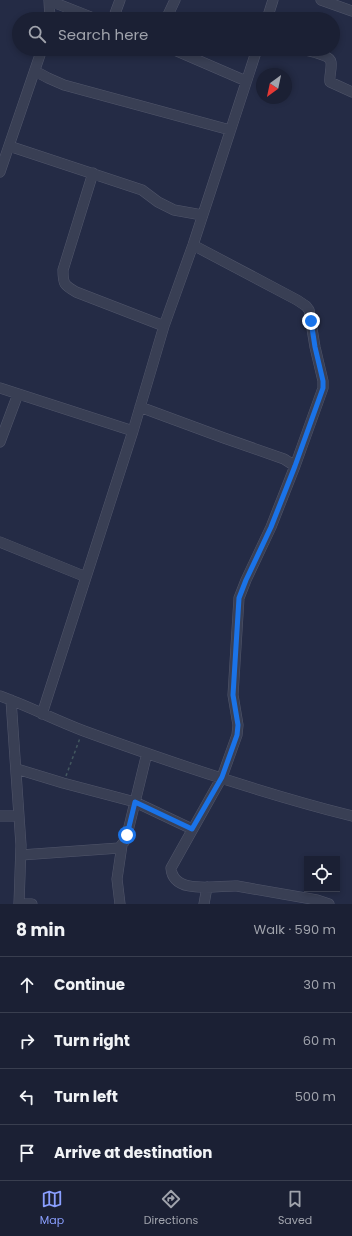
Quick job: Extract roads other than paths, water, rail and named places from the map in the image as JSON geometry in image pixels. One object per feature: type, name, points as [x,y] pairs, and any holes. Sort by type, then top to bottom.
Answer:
[{"type":"street","points":[[50,12],[50,0],[79,12]]},
{"type":"street","points":[[116,12],[120,0]]},
{"type":"street","points":[[169,12],[175,0]]},
{"type":"street","points":[[269,12],[273,0]]},
{"type":"street","points":[[321,0],[352,11]]},
{"type":"street","points":[[0,172],[40,56]]},
{"type":"street","points":[[188,56],[246,81]]},
{"type":"street","points":[[42,714],[133,431],[164,326],[193,245],[255,56]]},
{"type":"street","points":[[324,56],[330,59],[331,63],[330,82],[352,92]]},
{"type":"street","points":[[35,70],[64,85],[230,130]]},
{"type":"street","points":[[9,146],[142,190],[158,202],[174,210],[202,215]]},
{"type":"street","points":[[93,173],[63,270],[63,282],[67,287],[76,292],[164,326]]},
{"type":"street","points":[[193,245],[306,306],[309,310],[315,347],[323,381],[323,388],[271,527],[239,598],[233,695],[238,725],[237,735],[222,777],[171,868],[172,875],[183,885],[207,887],[225,885],[237,886],[317,900],[329,904]]},
{"type":"street","points":[[0,388],[133,431]]},
{"type":"street","points":[[0,442],[18,394]]},
{"type":"street","points":[[140,407],[284,459],[295,466]]},
{"type":"street","points":[[0,542],[86,577]]},
{"type":"street","points":[[0,696],[82,730],[147,753],[308,805],[352,816]]},
{"type":"street","points":[[11,700],[17,769],[21,856],[19,904],[32,904]]},
{"type":"street","points":[[120,904],[117,879],[122,845],[127,835],[147,753]]},
{"type":"street","points":[[17,769],[135,802],[192,829]]},
{"type":"street","points":[[0,816],[19,816]]},
{"type":"street","points":[[21,856],[119,848],[122,845]]},
{"type":"street","points":[[204,904],[207,887]]}]
